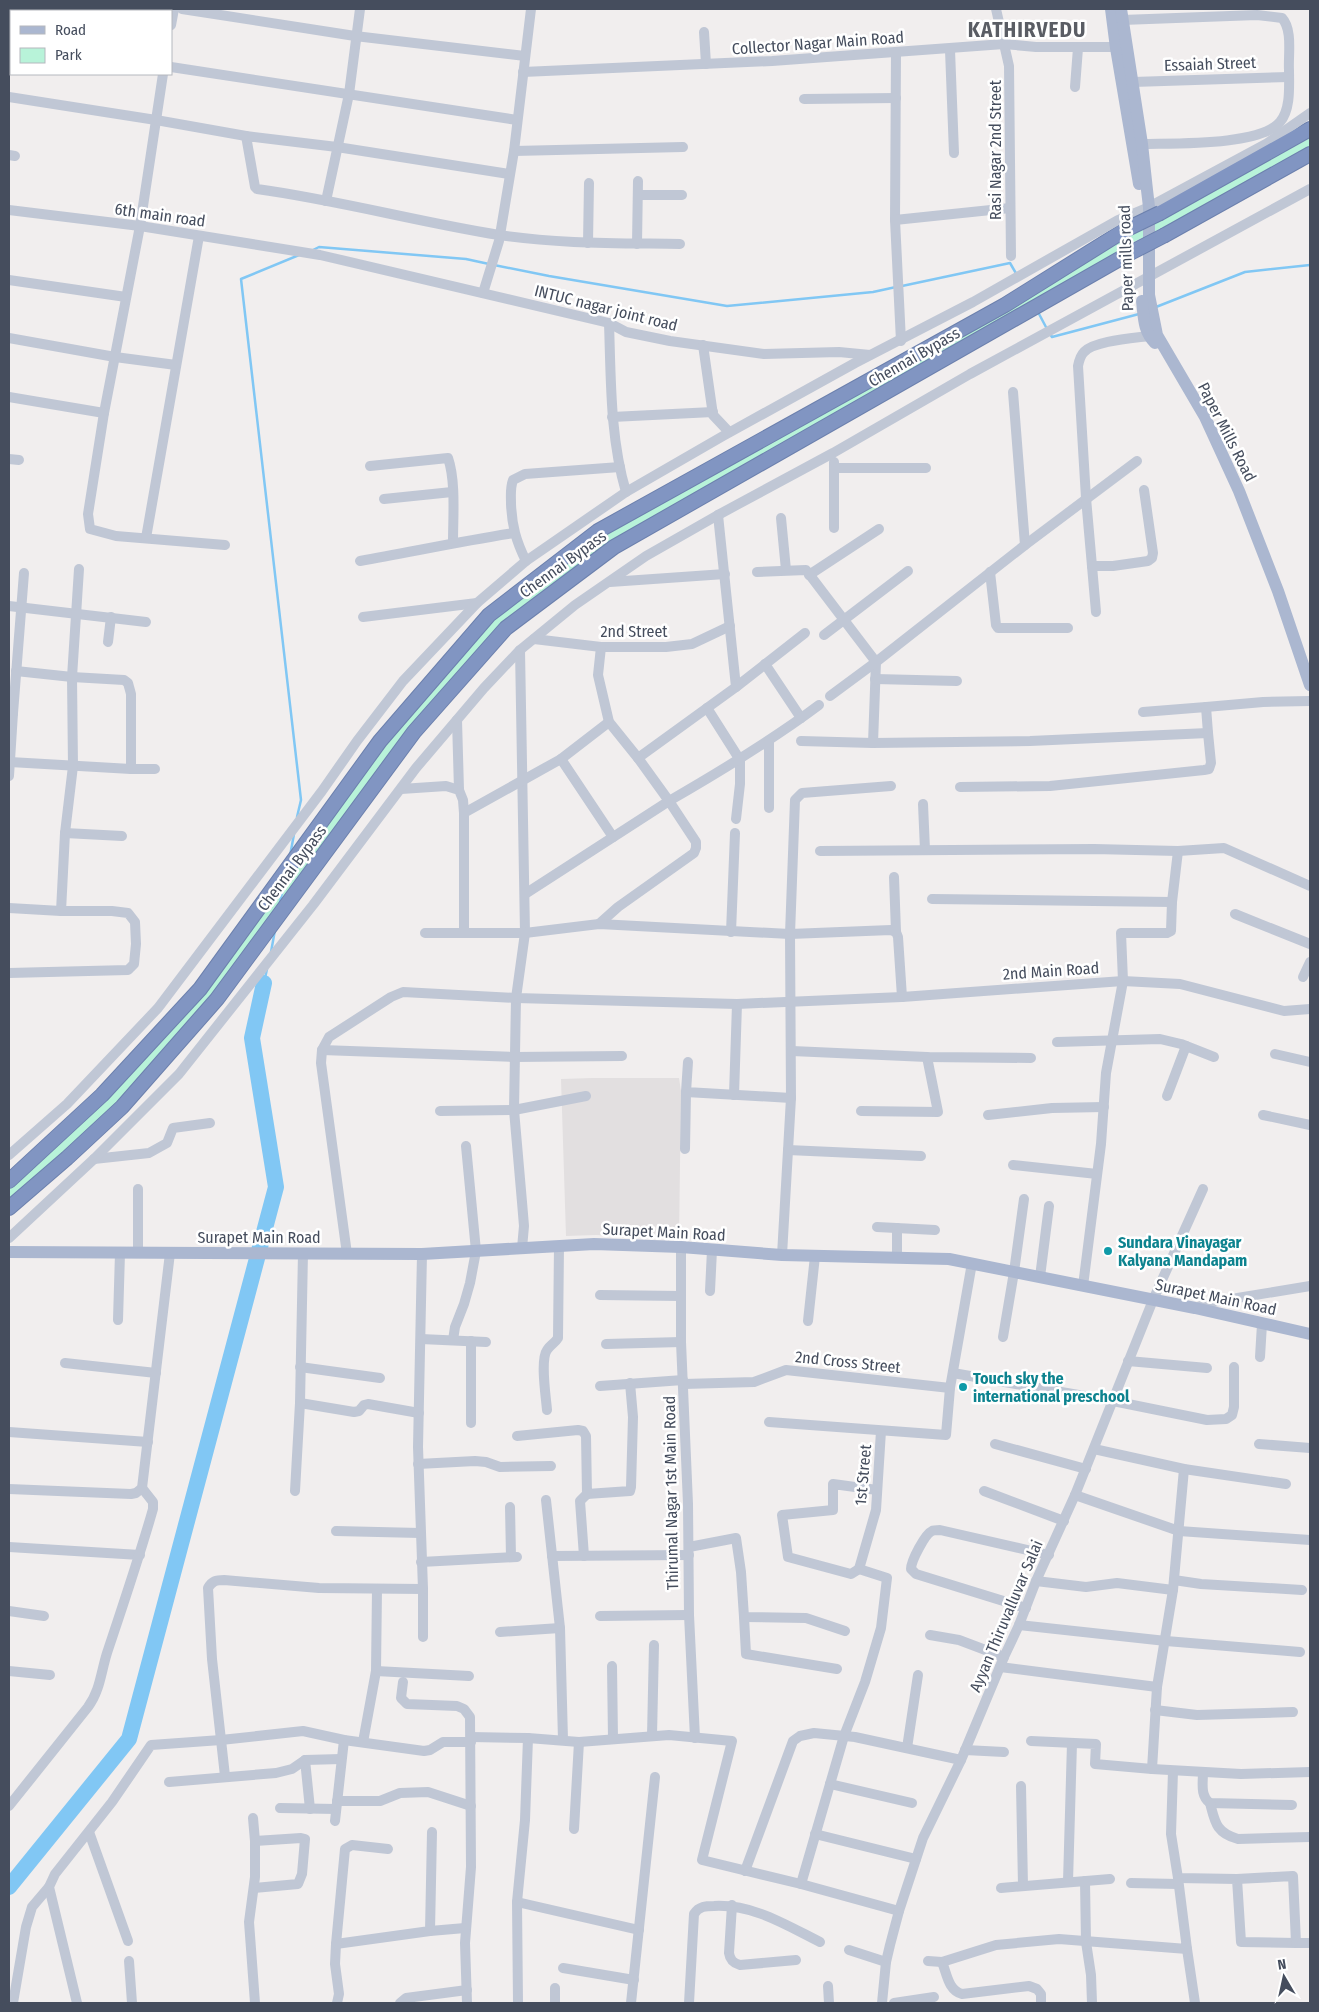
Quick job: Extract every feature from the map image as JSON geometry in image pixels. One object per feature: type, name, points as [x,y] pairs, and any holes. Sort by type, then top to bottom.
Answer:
[{"type":"highway","name":"Chennai Bypass","points":[[9,1181],[102,1095],[200,989],[380,740],[489,615],[598,531],[1005,305],[1125,230],[1150,210],[1310,129]]},
{"type":"highway","name":"Chennai Bypass","points":[[9,1208],[122,1107],[217,999],[414,732],[506,628],[614,548],[1130,253],[1310,154]]},
{"type":"main road","points":[[1111,9],[1133,82],[1142,144],[1143,186]]},
{"type":"main road","points":[[1122,14],[1121,47],[1143,186]]},
{"type":"main road","name":"Paper Mills Road","points":[[1143,186],[1150,210],[1142,280],[1151,332],[1168,355],[1205,417],[1239,491],[1278,592],[1310,685]]},
{"type":"main road","name":"Surapet Main Road","points":[[9,1252],[422,1254],[594,1244],[680,1246],[782,1255],[949,1259],[1195,1308],[1310,1334]]},
{"type":"street","points":[[182,9],[355,36],[526,56]]},
{"type":"street","points":[[326,201],[349,94],[360,9]]},
{"type":"street","points":[[483,293],[498,249],[514,151],[531,9]]},
{"type":"street","name":"Rasi Nagar 2nd Street","points":[[996,9],[1009,66],[1011,256]]},
{"type":"street","points":[[1122,14],[1268,12],[1282,18],[1286,22],[1289,77],[1285,114],[1280,123],[1270,131],[1231,140],[1142,144]]},
{"type":"street","points":[[704,32],[706,64]]},
{"type":"street","name":"Collector Nagar Main Road","points":[[523,72],[950,50],[1004,44],[1078,48],[1121,47]]},
{"type":"street","points":[[1075,87],[1078,48]]},
{"type":"street","points":[[950,50],[954,153]]},
{"type":"street","points":[[896,53],[894,220],[901,341]]},
{"type":"street","points":[[172,67],[517,120]]},
{"type":"street","points":[[163,75],[140,226],[104,412],[88,514],[90,528],[116,536],[225,544]]},
{"type":"street","name":"Essaiah Street","points":[[1133,82],[1289,77]]},
{"type":"street","points":[[9,97],[246,136],[337,146],[509,174]]},
{"type":"street","points":[[804,99],[896,98]]},
{"type":"street","points":[[9,1155],[67,1104],[158,1008],[404,681],[477,603],[526,561],[626,492],[729,432],[901,341],[1118,220],[1150,210],[1266,144],[1310,113]]},
{"type":"street","points":[[246,136],[257,190],[326,201],[500,235],[588,243],[680,244]]},
{"type":"street","points":[[514,151],[683,147]]},
{"type":"street","points":[[638,181],[638,244]]},
{"type":"street","points":[[588,243],[589,183]]},
{"type":"street","points":[[9,1238],[94,1159],[179,1074],[314,905],[401,788],[484,688],[520,650],[575,605],[646,556],[718,515],[834,453],[970,374],[1310,189]]},
{"type":"street","points":[[638,194],[682,195]]},
{"type":"street","points":[[894,220],[1010,208]]},
{"type":"street","name":"6th main road","points":[[9,210],[140,226],[306,252],[483,293]]},
{"type":"street","points":[[146,538],[199,236]]},
{"type":"street","points":[[9,280],[126,297]]},
{"type":"street","name":"INTUC nagar joint road","points":[[483,293],[609,323],[626,332],[703,345],[764,354],[839,352],[872,355]]},
{"type":"street","points":[[609,323],[612,417],[626,492]]},
{"type":"street","points":[[1096,612],[1086,498],[1078,366],[1080,358],[1090,348],[1099,344],[1151,332]]},
{"type":"street","points":[[9,338],[115,358],[176,365]]},
{"type":"street","points":[[703,345],[712,412],[729,432]]},
{"type":"street","points":[[1013,392],[1025,545]]},
{"type":"street","points":[[9,397],[104,412]]},
{"type":"street","points":[[612,417],[712,412]]},
{"type":"street","points":[[834,453],[834,528]]},
{"type":"street","points":[[370,466],[448,458],[452,492],[453,542]]},
{"type":"street","points":[[830,696],[1086,498],[1137,461]]},
{"type":"street","points":[[526,561],[514,533],[511,486],[517,477],[620,467]]},
{"type":"street","points":[[834,468],[926,468]]},
{"type":"street","points":[[1092,566],[1113,566],[1148,561],[1152,558],[1153,553],[1144,490]]},
{"type":"street","points":[[384,499],[452,492]]},
{"type":"street","points":[[718,515],[726,574],[736,687]]},
{"type":"street","points":[[781,518],[786,570]]},
{"type":"street","points":[[809,575],[879,529]]},
{"type":"street","points":[[360,561],[409,553],[453,542],[514,533]]},
{"type":"street","points":[[60,911],[65,833],[73,766],[72,677],[79,569]]},
{"type":"street","points":[[757,572],[804,569],[876,662],[873,743]]},
{"type":"street","points":[[824,635],[908,571]]},
{"type":"street","points":[[990,572],[996,625],[998,628],[1068,628]]},
{"type":"street","points":[[9,776],[11,713],[24,573]]},
{"type":"street","points":[[609,582],[726,574]]},
{"type":"street","points":[[363,617],[477,603]]},
{"type":"street","points":[[9,606],[146,622]]},
{"type":"street","points":[[108,642],[110,618]]},
{"type":"street","name":"2nd Street","points":[[534,639],[601,647],[666,647],[692,644],[730,626]]},
{"type":"street","points":[[638,758],[736,687],[805,633]]},
{"type":"street","points":[[599,924],[618,907],[694,853],[696,848],[696,842],[669,801],[609,722],[598,675],[601,647]]},
{"type":"street","points":[[520,650],[525,933],[516,998],[514,1110],[524,1226],[522,1248]]},
{"type":"street","points":[[765,664],[801,718]]},
{"type":"street","points":[[16,671],[118,680],[128,683],[131,694],[131,769]]},
{"type":"street","points":[[875,679],[957,680]]},
{"type":"street","points":[[1143,712],[1263,702],[1310,701]]},
{"type":"street","points":[[525,894],[669,801],[740,760],[819,704]]},
{"type":"street","points":[[960,787],[1050,786],[1209,769],[1211,763],[1206,707]]},
{"type":"street","points":[[707,708],[740,760],[740,784],[736,819]]},
{"type":"street","points":[[457,720],[459,790],[463,800],[464,812],[464,933]]},
{"type":"street","points":[[464,812],[561,759],[609,722]]},
{"type":"street","points":[[801,741],[873,743],[1030,741],[1208,733]]},
{"type":"street","points":[[769,740],[769,808]]},
{"type":"street","points":[[561,759],[613,837]]},
{"type":"street","points":[[10,762],[155,769]]},
{"type":"street","points":[[401,788],[446,786],[459,790]]},
{"type":"street","points":[[782,1255],[791,1098],[790,934],[795,800],[802,793],[891,786]]},
{"type":"street","points":[[923,804],[925,850]]},
{"type":"street","points":[[65,833],[122,836]]},
{"type":"street","points":[[731,932],[735,833]]},
{"type":"street","points":[[820,851],[1178,851],[1224,848],[1310,886]]},
{"type":"street","points":[[1082,1286],[1097,1174],[1106,1073],[1122,981],[1121,933],[1168,933],[1171,931],[1172,902],[1178,851]]},
{"type":"street","points":[[894,877],[896,932],[898,936],[902,997]]},
{"type":"street","points":[[932,900],[1172,902]]},
{"type":"street","points":[[9,908],[128,913],[135,922],[136,944],[134,964],[128,970],[9,973]]},
{"type":"street","points":[[1235,914],[1310,944]]},
{"type":"street","points":[[425,933],[525,933],[599,924],[790,934],[891,930],[896,932]]},
{"type":"street","points":[[1303,977],[1310,962]]},
{"type":"street","name":"2nd Main Road","points":[[322,1050],[330,1037],[391,997],[403,992],[516,998],[737,1004],[902,997],[1122,981],[1180,984],[1284,1011],[1310,1010]]},
{"type":"street","points":[[734,1096],[737,1004]]},
{"type":"street","points":[[1057,1042],[1112,1042],[1160,1039],[1186,1046],[1214,1057]]},
{"type":"street","points":[[1167,1096],[1186,1046]]},
{"type":"street","points":[[347,1254],[321,1063],[322,1050],[514,1057],[622,1056]]},
{"type":"street","points":[[792,1051],[927,1057],[1031,1058]]},
{"type":"street","points":[[1274,1054],[1310,1062]]},
{"type":"street","points":[[861,1111],[938,1112],[927,1057]]},
{"type":"street","points":[[685,1149],[688,1062]]},
{"type":"street","points":[[686,1092],[791,1098]]},
{"type":"street","points":[[440,1111],[514,1110],[586,1096]]},
{"type":"street","points":[[988,1114],[1052,1108],[1104,1107]]},
{"type":"street","points":[[1264,1115],[1310,1125]]},
{"type":"street","points":[[94,1159],[149,1153],[168,1143],[171,1129],[175,1127],[210,1123]]},
{"type":"street","points":[[453,1340],[455,1327],[470,1283],[476,1251],[466,1146]]},
{"type":"street","points":[[788,1150],[921,1156]]},
{"type":"street","points":[[1013,1165],[1097,1174]]},
{"type":"street","points":[[138,1189],[138,1253]]},
{"type":"street","name":"Ayyan Thiruvalluvar Salai","points":[[882,2003],[886,1962],[899,1911],[923,1838],[961,1760],[1036,1581],[1086,1469],[1153,1300],[1203,1189]]},
{"type":"street","points":[[1003,1337],[1024,1199]]},
{"type":"street","points":[[1040,1277],[1049,1206]]},
{"type":"street","points":[[877,1227],[935,1230]]},
{"type":"street","points":[[897,1228],[897,1258]]},
{"type":"street","points":[[546,1410],[544,1358],[547,1350],[558,1338],[559,1246]]},
{"type":"street","name":"Thirumal Nagar 1st Main Road","points":[[680,1246],[681,1342],[689,1551],[689,1615],[695,1738]]},
{"type":"street","points":[[710,1291],[712,1250]]},
{"type":"street","points":[[118,1320],[120,1253]]},
{"type":"street","points":[[9,1489],[131,1494],[136,1493],[142,1488],[170,1253]]},
{"type":"street","points":[[295,1491],[300,1403],[302,1254]]},
{"type":"street","points":[[422,1254],[418,1464],[423,1636]]},
{"type":"street","points":[[808,1321],[815,1256]]},
{"type":"street","name":"1st Street","points":[[859,1569],[876,1510],[881,1431],[946,1435],[950,1388],[972,1263]]},
{"type":"street","points":[[1195,1308],[1213,1302],[1310,1286]]},
{"type":"street","points":[[600,1295],[681,1296]]},
{"type":"street","points":[[1260,1357],[1262,1324]]},
{"type":"street","points":[[420,1339],[486,1342]]},
{"type":"street","points":[[471,1341],[471,1423]]},
{"type":"street","points":[[606,1344],[681,1342]]},
{"type":"street","points":[[1128,1361],[1207,1368]]},
{"type":"street","points":[[65,1363],[156,1373]]},
{"type":"street","points":[[300,1367],[380,1378]]},
{"type":"street","points":[[953,1373],[1113,1401],[1194,1418],[1226,1419],[1232,1416],[1234,1407],[1234,1368]]},
{"type":"street","name":"2nd Cross Street","points":[[600,1386],[683,1382],[754,1382],[786,1370],[950,1388]]},
{"type":"street","points":[[584,1556],[580,1501],[587,1494],[630,1491],[632,1487],[633,1425],[630,1384]]},
{"type":"street","points":[[300,1403],[354,1412],[359,1411],[368,1404],[419,1413]]},
{"type":"street","points":[[768,1422],[881,1431]]},
{"type":"street","points":[[517,1436],[583,1431],[586,1436],[587,1494]]},
{"type":"street","points":[[9,1432],[148,1442]]},
{"type":"street","points":[[995,1444],[1086,1469]]},
{"type":"street","points":[[1259,1444],[1310,1448]]},
{"type":"street","points":[[1094,1449],[1184,1469],[1286,1484]]},
{"type":"street","points":[[418,1464],[475,1461],[486,1462],[500,1467],[550,1466]]},
{"type":"street","points":[[1152,1769],[1157,1687],[1174,1585],[1184,1469]]},
{"type":"street","points":[[801,1884],[844,1736],[865,1682],[881,1628],[887,1578],[859,1569],[851,1574],[788,1557],[782,1515],[833,1510],[833,1484],[877,1490]]},
{"type":"street","points":[[9,1806],[93,1700],[140,1556],[153,1505],[151,1498],[142,1488]]},
{"type":"street","points":[[984,1491],[1064,1521]]},
{"type":"street","points":[[1075,1495],[1179,1531],[1310,1540]]},
{"type":"street","points":[[546,1500],[560,1628],[563,1740]]},
{"type":"street","points":[[421,1562],[514,1557],[510,1507]]},
{"type":"street","points":[[1026,1608],[916,1574],[910,1568],[911,1562],[933,1530],[1049,1555]]},
{"type":"street","points":[[336,1531],[420,1533]]},
{"type":"street","points":[[552,1556],[689,1551],[736,1538],[741,1572],[746,1654],[837,1669]]},
{"type":"street","points":[[9,1547],[140,1556]]},
{"type":"street","points":[[226,1776],[212,1659],[208,1588],[211,1583],[217,1580],[224,1580],[319,1588],[423,1589]]},
{"type":"street","points":[[1036,1581],[1086,1586],[1117,1582],[1174,1585],[1201,1584],[1302,1590]]},
{"type":"street","points":[[363,1742],[376,1671],[377,1589]]},
{"type":"street","points":[[9,1611],[44,1616]]},
{"type":"street","points":[[600,1616],[689,1615]]},
{"type":"street","points":[[744,1617],[806,1618],[845,1632]]},
{"type":"street","points":[[1019,1625],[1166,1641],[1300,1652]]},
{"type":"street","points":[[500,1632],[560,1628]]},
{"type":"street","points":[[930,1635],[959,1640],[1002,1662],[1157,1687]]},
{"type":"street","points":[[652,1736],[654,1645]]},
{"type":"street","points":[[612,1666],[613,1739]]},
{"type":"street","points":[[9,1671],[50,1675]]},
{"type":"street","points":[[376,1671],[469,1676]]},
{"type":"street","points":[[907,1748],[918,1675]]},
{"type":"street","points":[[403,1682],[402,1698],[407,1704],[457,1706],[464,1709],[470,1717],[471,1867],[465,1928],[467,2003]]},
{"type":"street","points":[[1155,1710],[1197,1715],[1293,1712]]},
{"type":"street","points":[[12,2003],[26,1927],[32,1907],[49,1887],[55,1874],[127,1782],[150,1745],[221,1740],[291,1730],[303,1730],[344,1740],[424,1752],[443,1742],[471,1739],[528,1738],[579,1742],[669,1735],[732,1741],[702,1860],[801,1884],[899,1911]]},
{"type":"street","points":[[745,1871],[793,1741],[800,1736],[814,1733],[844,1736],[961,1760]]},
{"type":"street","points":[[518,2003],[517,1902],[525,1820],[528,1738]]},
{"type":"street","points":[[335,1821],[344,1740]]},
{"type":"street","points":[[1031,1741],[1096,1744],[1095,1764],[1241,1774],[1310,1772]]},
{"type":"street","points":[[574,1829],[579,1742]]},
{"type":"street","points":[[1068,1882],[1072,1743]]},
{"type":"street","points":[[965,1750],[1004,1752]]},
{"type":"street","points":[[169,1782],[276,1773],[292,1769],[305,1760],[341,1759]]},
{"type":"street","points":[[305,1760],[310,1809]]},
{"type":"street","points":[[1173,1770],[1171,1834],[1195,2003]]},
{"type":"street","points":[[1203,1772],[1202,1793],[1205,1800],[1210,1803],[1292,1805]]},
{"type":"street","points":[[631,2003],[655,1777]]},
{"type":"street","points":[[830,1784],[912,1803]]},
{"type":"street","points":[[1020,1786],[1023,1886]]},
{"type":"street","points":[[280,1808],[310,1809],[380,1801],[400,1793],[428,1792],[471,1806]]},
{"type":"street","points":[[1210,1803],[1220,1830],[1227,1836],[1238,1839],[1310,1838]]},
{"type":"street","points":[[253,1818],[255,1841],[254,1888],[248,1922],[255,2003]]},
{"type":"street","points":[[89,1832],[128,1941]]},
{"type":"street","points":[[430,1931],[432,1832]]},
{"type":"street","points":[[815,1834],[916,1859]]},
{"type":"street","points":[[254,1888],[298,1884],[302,1874],[305,1839],[255,1841]]},
{"type":"street","points":[[337,2003],[339,1994],[335,1964],[336,1944],[345,1849],[352,1845],[388,1849]]},
{"type":"street","points":[[1131,1883],[1293,1876],[1296,1943]]},
{"type":"street","points":[[1001,1888],[1110,1879]]},
{"type":"street","points":[[1237,1879],[1241,1942],[1310,1943]]},
{"type":"street","points":[[1086,1880],[1086,1942],[1091,1975],[1092,2003]]},
{"type":"street","points":[[49,1887],[77,2003]]},
{"type":"street","points":[[517,1902],[639,1930]]},
{"type":"street","points":[[732,1905],[729,1953],[730,1959],[734,1963],[740,1965],[796,1960]]},
{"type":"street","points":[[689,2003],[694,1914],[697,1909],[704,1906],[732,1905],[764,1914],[820,1942]]},
{"type":"street","points":[[336,1944],[465,1928]]},
{"type":"street","points":[[928,1961],[942,1962],[996,1945],[1059,1939],[1187,1949]]},
{"type":"street","points":[[849,1950],[886,1962]]},
{"type":"street","points":[[129,1960],[132,2003]]},
{"type":"street","points":[[942,1962],[955,1992],[962,1994],[1029,1986],[1037,1988],[1041,1994],[1041,2003]]},
{"type":"street","points":[[563,1968],[634,1980]]},
{"type":"street","points":[[828,1986],[829,2003]]},
{"type":"street","points":[[555,1988],[555,2003]]},
{"type":"street","points":[[400,2003],[406,1998],[467,1990]]},
{"type":"street","points":[[894,2003],[934,1997]]},
{"type":"shaded area","points":[[679,1078],[681,1091],[679,1239],[596,1235],[566,1236],[561,1079]]},
{"type":"green space","points":[[1310,138],[1310,147],[1217,200],[1128,245],[1038,302],[706,492],[505,623],[231,973],[123,1098],[9,1203],[9,1189],[115,1086],[385,742],[490,619],[595,540],[941,347],[1124,239]]},
{"type":"waterway","points":[[313,250],[319,247],[466,259],[489,264]]},
{"type":"waterway","points":[[297,817],[301,800],[241,279],[299,255]]},
{"type":"waterway","points":[[902,286],[1010,263],[1017,275]]},
{"type":"waterway","points":[[494,265],[727,306],[873,292],[896,287]]},
{"type":"waterway","points":[[1156,307],[1245,272],[1310,265]]},
{"type":"waterway","points":[[1038,312],[1047,329]]},
{"type":"waterway","points":[[1050,334],[1052,337],[1139,314]]},
{"type":"waterway","points":[[290,856],[294,834]]},
{"type":"waterway","points":[[280,902],[284,883]]},
{"type":"waterway","points":[[271,952],[275,930]]},
{"type":"waterway","points":[[264,983],[267,969]]},
{"type":"waterway","points":[[9,1887],[129,1739],[276,1187],[252,1038],[264,983]]},
{"type":"place","name":"Sundara Vinayagar Kalyana Mandapam","points":[[1108,1251]]},
{"type":"place","name":"Touch sky the international preschool","points":[[963,1387]]},
{"type":"district","name":"KATHIRVEDU","points":[[1027,30]]}]
